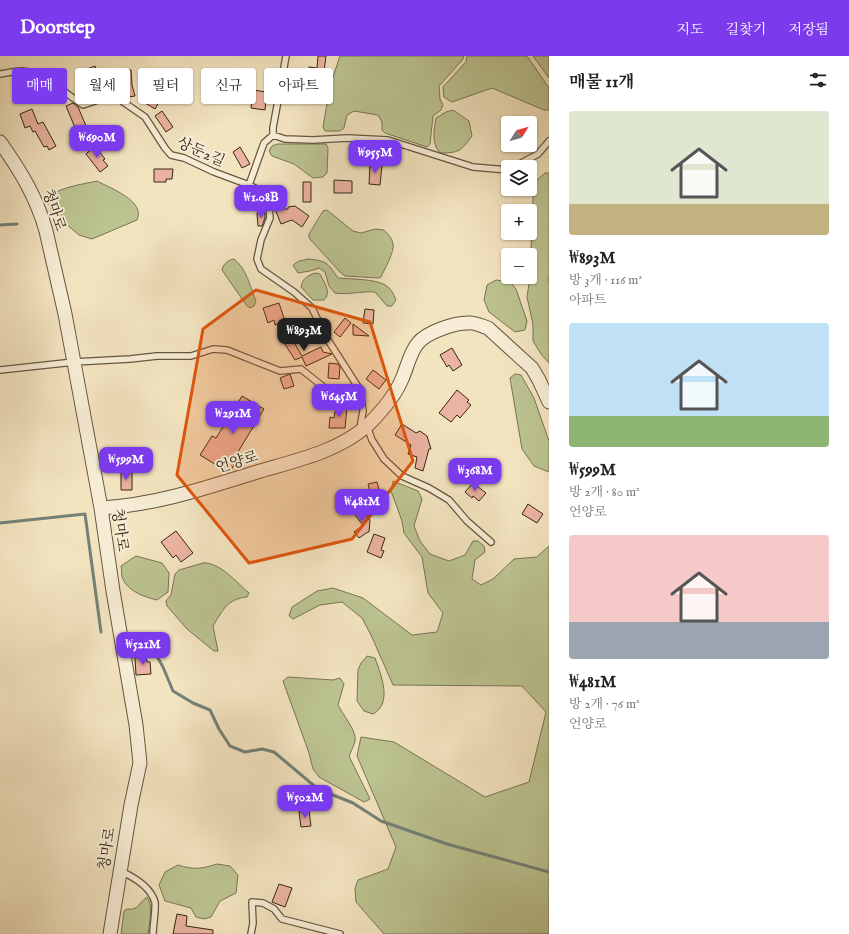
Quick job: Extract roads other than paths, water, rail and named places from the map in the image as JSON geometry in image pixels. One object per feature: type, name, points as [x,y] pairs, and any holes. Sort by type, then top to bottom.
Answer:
[{"type":"street","name":"청마로","points":[[0,142],[31,190],[42,218],[65,314],[101,508],[113,591],[136,725],[140,763],[131,805],[110,934]]},
{"type":"street","name":"언양로","points":[[101,508],[125,507],[217,485],[319,453],[352,437],[381,411],[397,387],[418,342],[439,329],[468,322],[479,324],[488,328],[528,364],[539,380],[549,402]]},
{"type":"lane","points":[[249,185],[264,143],[273,135],[286,56]]},
{"type":"lane","name":"상둔2길","points":[[0,74],[23,71],[36,74],[83,105],[107,97],[119,99],[145,116],[171,155],[184,158],[258,190],[266,199],[269,207],[270,218],[261,240],[257,259],[261,269],[294,292],[312,308],[326,337],[360,390],[363,411],[363,428]]},
{"type":"lane","points":[[273,135],[285,139],[313,140],[346,138],[388,140],[473,167],[501,169]]},
{"type":"lane","points":[[527,160],[538,154],[549,141]]},
{"type":"lane","points":[[0,370],[74,362],[157,356],[191,356],[213,349],[228,350],[280,371],[301,369],[331,393],[346,401],[362,403]]},
{"type":"lane","points":[[363,428],[384,458],[402,476],[429,488],[449,500],[467,521],[491,542]]},
{"type":"lane","points":[[120,871],[132,876],[146,886],[155,902],[153,934]]},
{"type":"lane","points":[[251,934],[253,923],[252,902],[263,903],[274,909],[282,919],[340,934]]},
{"type":"waterway","points":[[0,225],[17,224]]},
{"type":"waterway","points":[[0,523],[85,514],[101,632]]},
{"type":"waterway","points":[[140,642],[154,651],[163,667],[173,691],[193,703],[210,710],[219,729],[230,746],[245,752],[262,749],[274,752],[318,789],[353,803],[381,821],[447,844],[549,872]]}]
